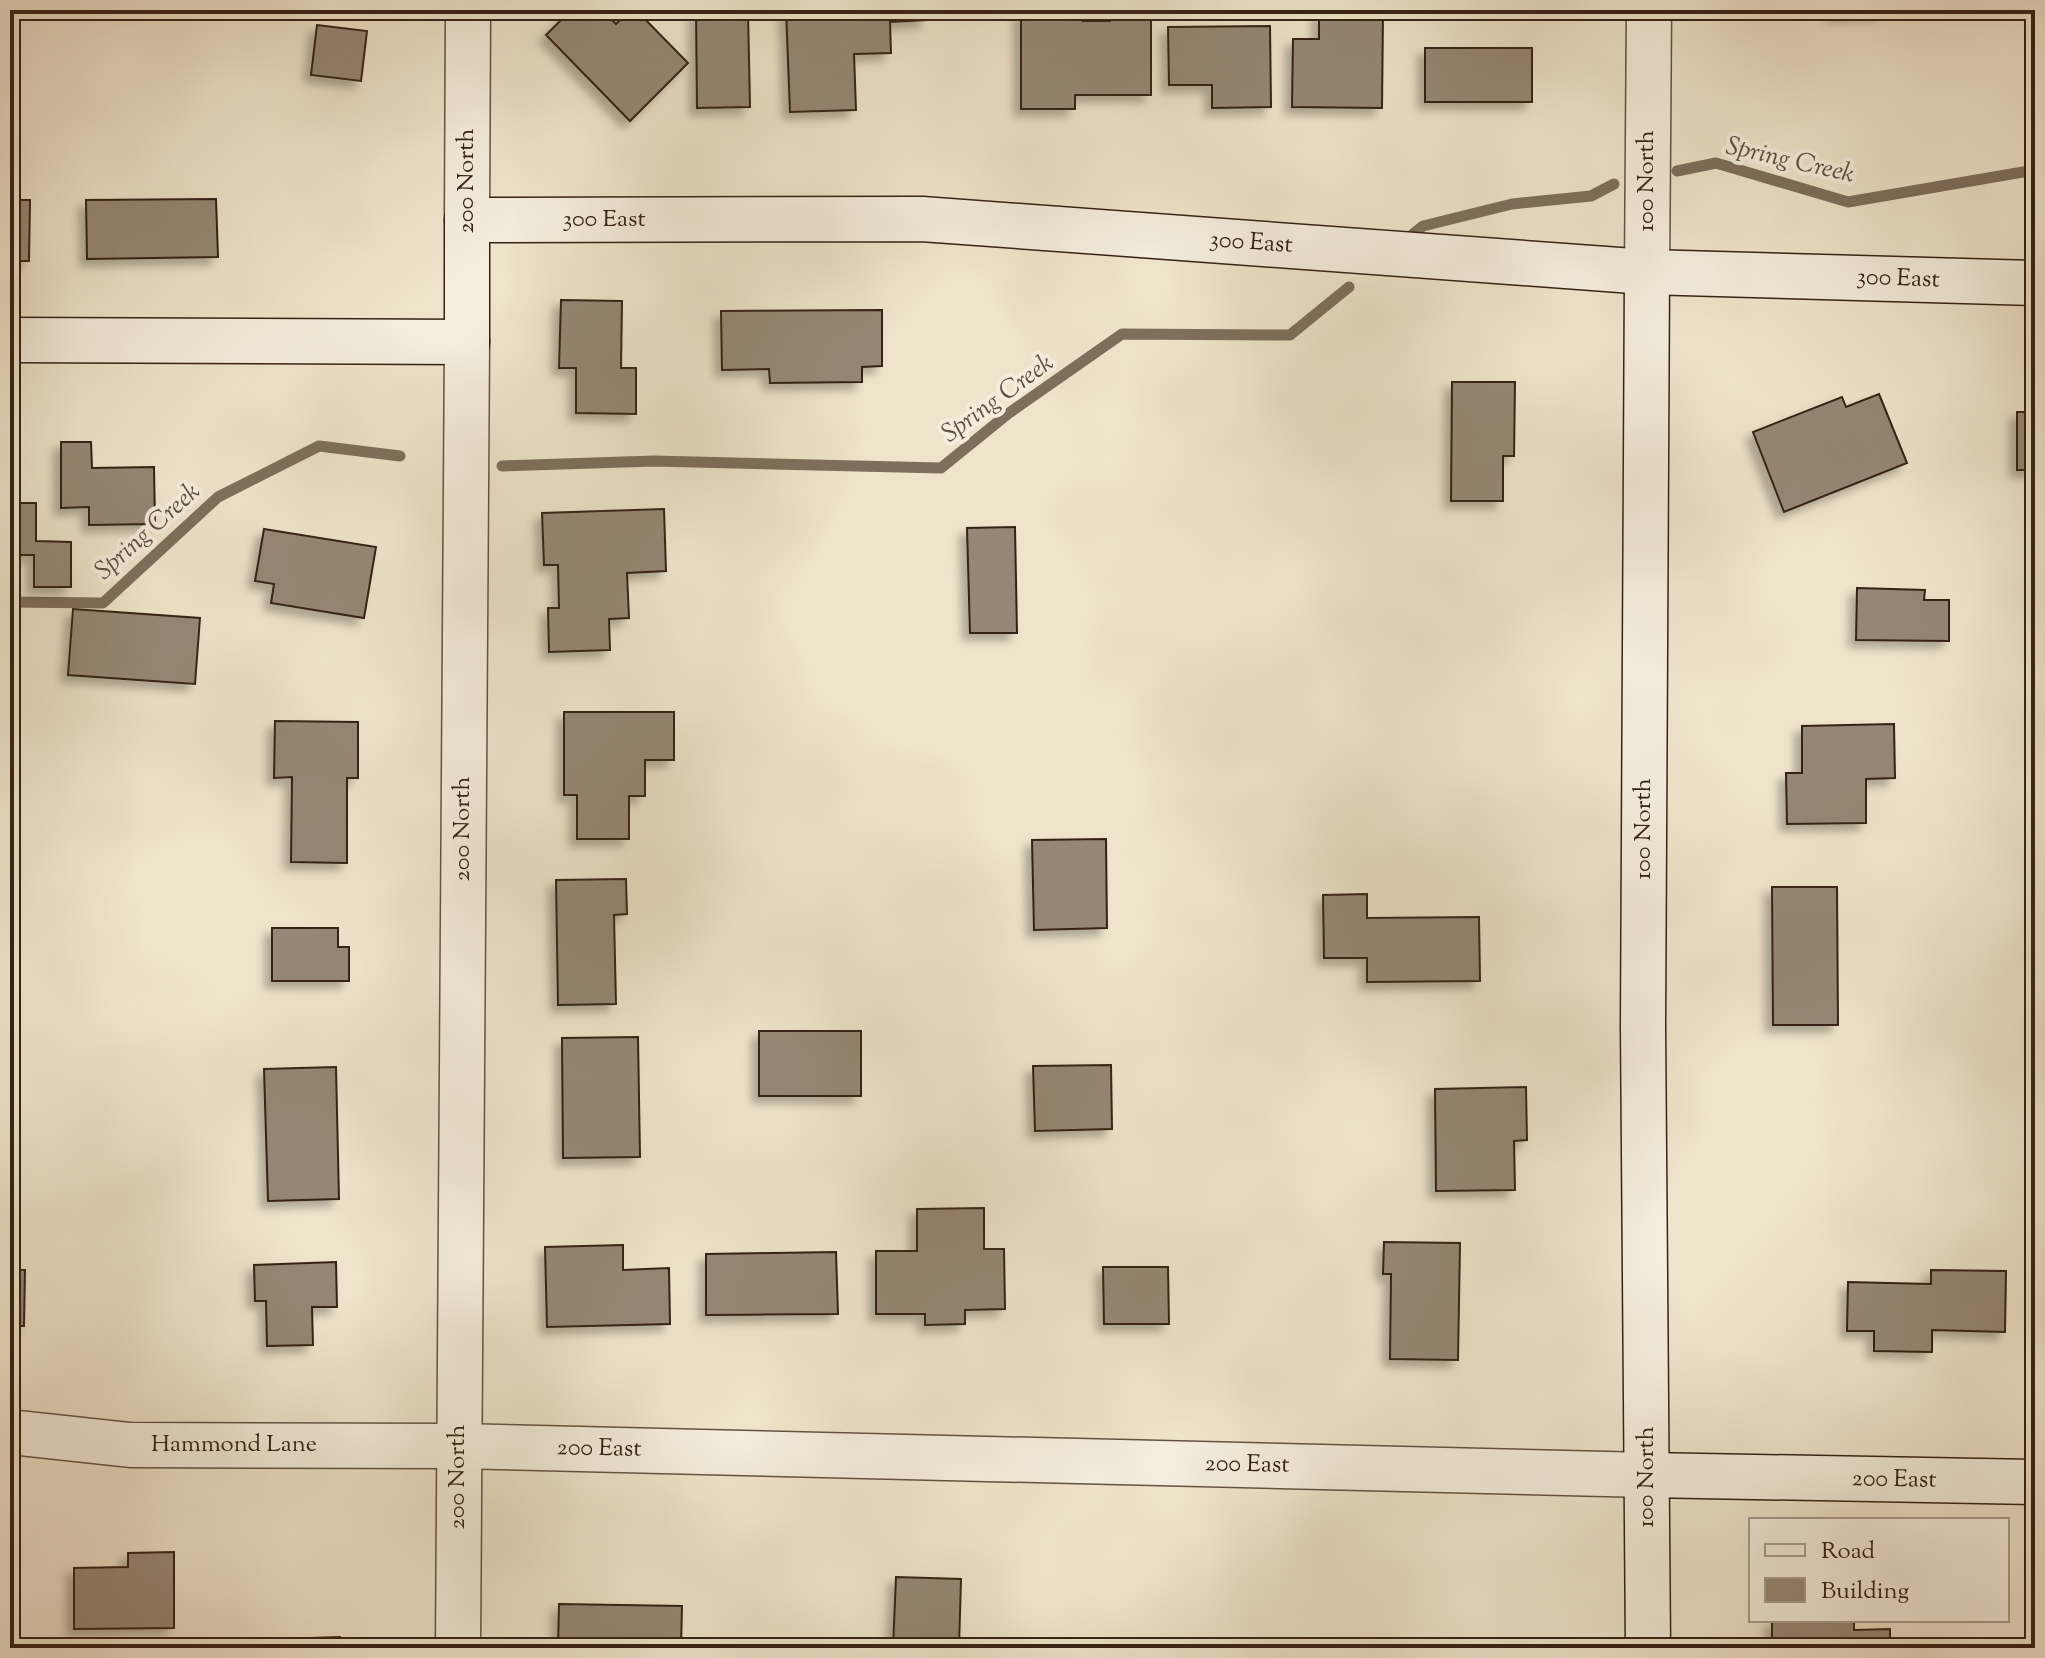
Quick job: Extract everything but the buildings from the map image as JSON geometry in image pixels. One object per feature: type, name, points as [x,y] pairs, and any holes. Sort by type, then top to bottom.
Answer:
[{"type":"street","name":"200 North","points":[[458,1648],[468,10]]},
{"type":"street","name":"100 North","points":[[1648,1648],[1643,1011],[1649,10]]},
{"type":"street","name":"300 East","points":[[467,220],[922,219],[1647,272],[2035,283]]},
{"type":"street","points":[[10,340],[467,342]]},
{"type":"street","name":"Hammond Lane","points":[[10,1432],[130,1445],[458,1446]]},
{"type":"street","name":"200 East","points":[[458,1446],[2035,1482]]},
{"type":"waterway","name":"Spring Creek","points":[[1677,171],[1716,163],[1848,202],[2035,170]]},
{"type":"waterway","name":"Spring Creek","points":[[1413,234],[1423,226],[1512,204],[1591,196],[1614,184]]},
{"type":"waterway","name":"Spring Creek","points":[[502,466],[654,461],[941,468],[1009,413],[1122,334],[1290,335],[1349,287]]},
{"type":"waterway","name":"Spring Creek","points":[[10,602],[103,603],[218,497],[319,446],[400,456]]}]
